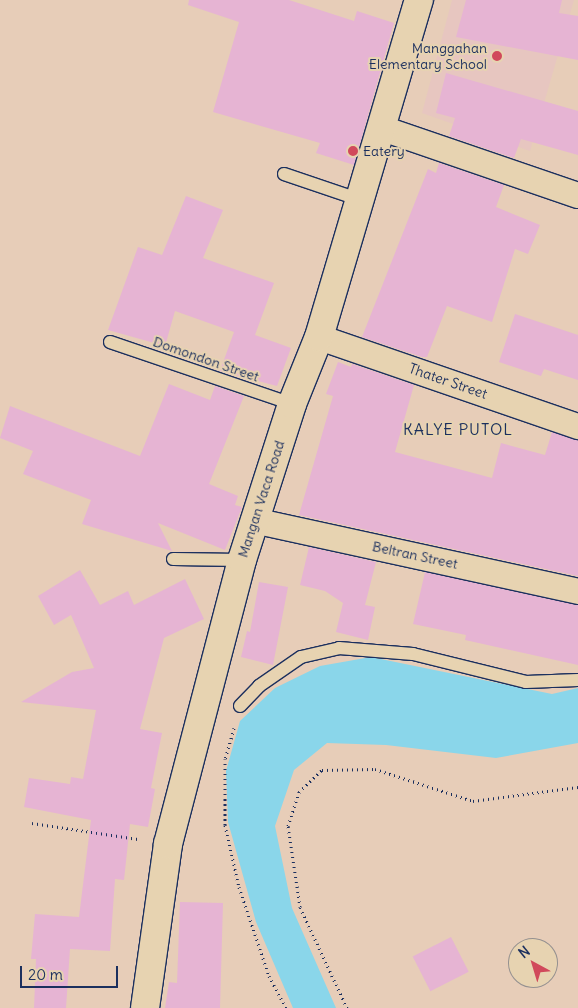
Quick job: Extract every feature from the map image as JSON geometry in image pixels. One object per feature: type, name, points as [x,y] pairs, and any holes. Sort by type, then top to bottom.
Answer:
[{"type":"main road","name":"Mangan Vaca Road","points":[[145,1008],[168,844],[242,560],[253,520],[292,404],[319,336],[382,128],[415,1]]},
{"type":"street","points":[[382,128],[578,195]]},
{"type":"street","name":"Thater Street","points":[[319,336],[578,426]]},
{"type":"street","name":"Beltran Street","points":[[253,520],[578,591]]},
{"type":"lane","points":[[284,174],[361,200]]},
{"type":"lane","name":"Domondon Street","points":[[110,342],[292,404]]},
{"type":"lane","points":[[173,559],[242,560]]},
{"type":"lane","points":[[240,706],[259,686],[300,657],[339,648],[413,654],[526,682],[578,680]]},
{"type":"path","points":[[240,706],[224,760],[225,825],[240,887],[260,949],[269,976],[286,1008]]},
{"type":"path","points":[[347,1008],[300,907],[288,826],[299,792],[322,770],[375,769],[473,801],[578,788]]},
{"type":"path","points":[[32,823],[168,844]]},
{"type":"shaded area","name":"Manggahan Elementary School","points":[[452,0],[574,0],[530,151],[422,113]]},
{"type":"water","points":[[371,657],[552,694],[578,688],[578,743],[496,758],[386,745],[327,743],[294,770],[275,826],[292,908],[336,1008],[293,1008],[256,922],[228,822],[226,771],[240,721],[275,688],[320,666]]},
{"type":"building","points":[[189,0],[289,0],[354,21],[357,11],[394,23],[354,165],[316,153],[320,143],[213,112],[239,22],[188,5]]},
{"type":"building","points":[[466,0],[562,0],[559,13],[578,16],[578,60],[456,37]]},
{"type":"building","points":[[446,73],[578,111],[578,155],[521,139],[514,158],[449,136],[455,118],[436,113]]},
{"type":"building","points":[[439,163],[504,185],[496,207],[540,225],[528,254],[515,249],[492,322],[447,306],[427,357],[422,357],[362,337],[428,169],[436,173]]},
{"type":"building","points":[[186,196],[223,210],[203,258],[274,283],[255,335],[291,348],[277,386],[220,371],[234,332],[175,311],[165,346],[108,330],[138,247],[162,255]]},
{"type":"building","points":[[515,314],[578,335],[578,380],[544,369],[541,376],[499,362]]},
{"type":"building","points":[[338,362],[351,367],[352,364],[414,385],[395,452],[492,478],[501,443],[545,455],[552,432],[578,440],[578,576],[299,515],[333,396],[326,394]]},
{"type":"building","points":[[169,384],[210,400],[215,386],[244,396],[209,484],[238,496],[235,505],[242,507],[225,550],[158,523],[172,551],[82,524],[91,500],[23,474],[33,451],[0,438],[10,406],[140,456]]},
{"type":"building","points":[[309,547],[376,562],[365,605],[375,607],[368,640],[336,632],[343,603],[325,591],[300,585]]},
{"type":"building","points":[[80,570],[100,605],[128,591],[134,605],[185,579],[204,619],[164,638],[140,729],[162,733],[151,788],[155,789],[148,827],[130,824],[124,880],[115,879],[110,951],[70,949],[66,1008],[34,1008],[36,959],[31,959],[35,914],[79,917],[91,820],[24,807],[29,778],[70,784],[71,777],[83,779],[96,710],[21,702],[72,672],[94,668],[71,615],[54,625],[38,596]]},
{"type":"building","points":[[425,572],[578,605],[578,665],[465,640],[466,635],[413,624]]},
{"type":"building","points":[[259,582],[288,587],[273,665],[241,657],[247,631],[250,632]]},
{"type":"building","points":[[180,902],[223,903],[220,1008],[165,1008],[169,982],[177,983]]},
{"type":"building","points":[[451,937],[469,972],[430,991],[413,957]]},
{"type":"place","name":"Manggahan Elementary School","points":[[497,56]]},
{"type":"place","name":"Eatery","points":[[353,151]]},
{"type":"district","name":"KALYE PUTOL","points":[[458,429]]}]
